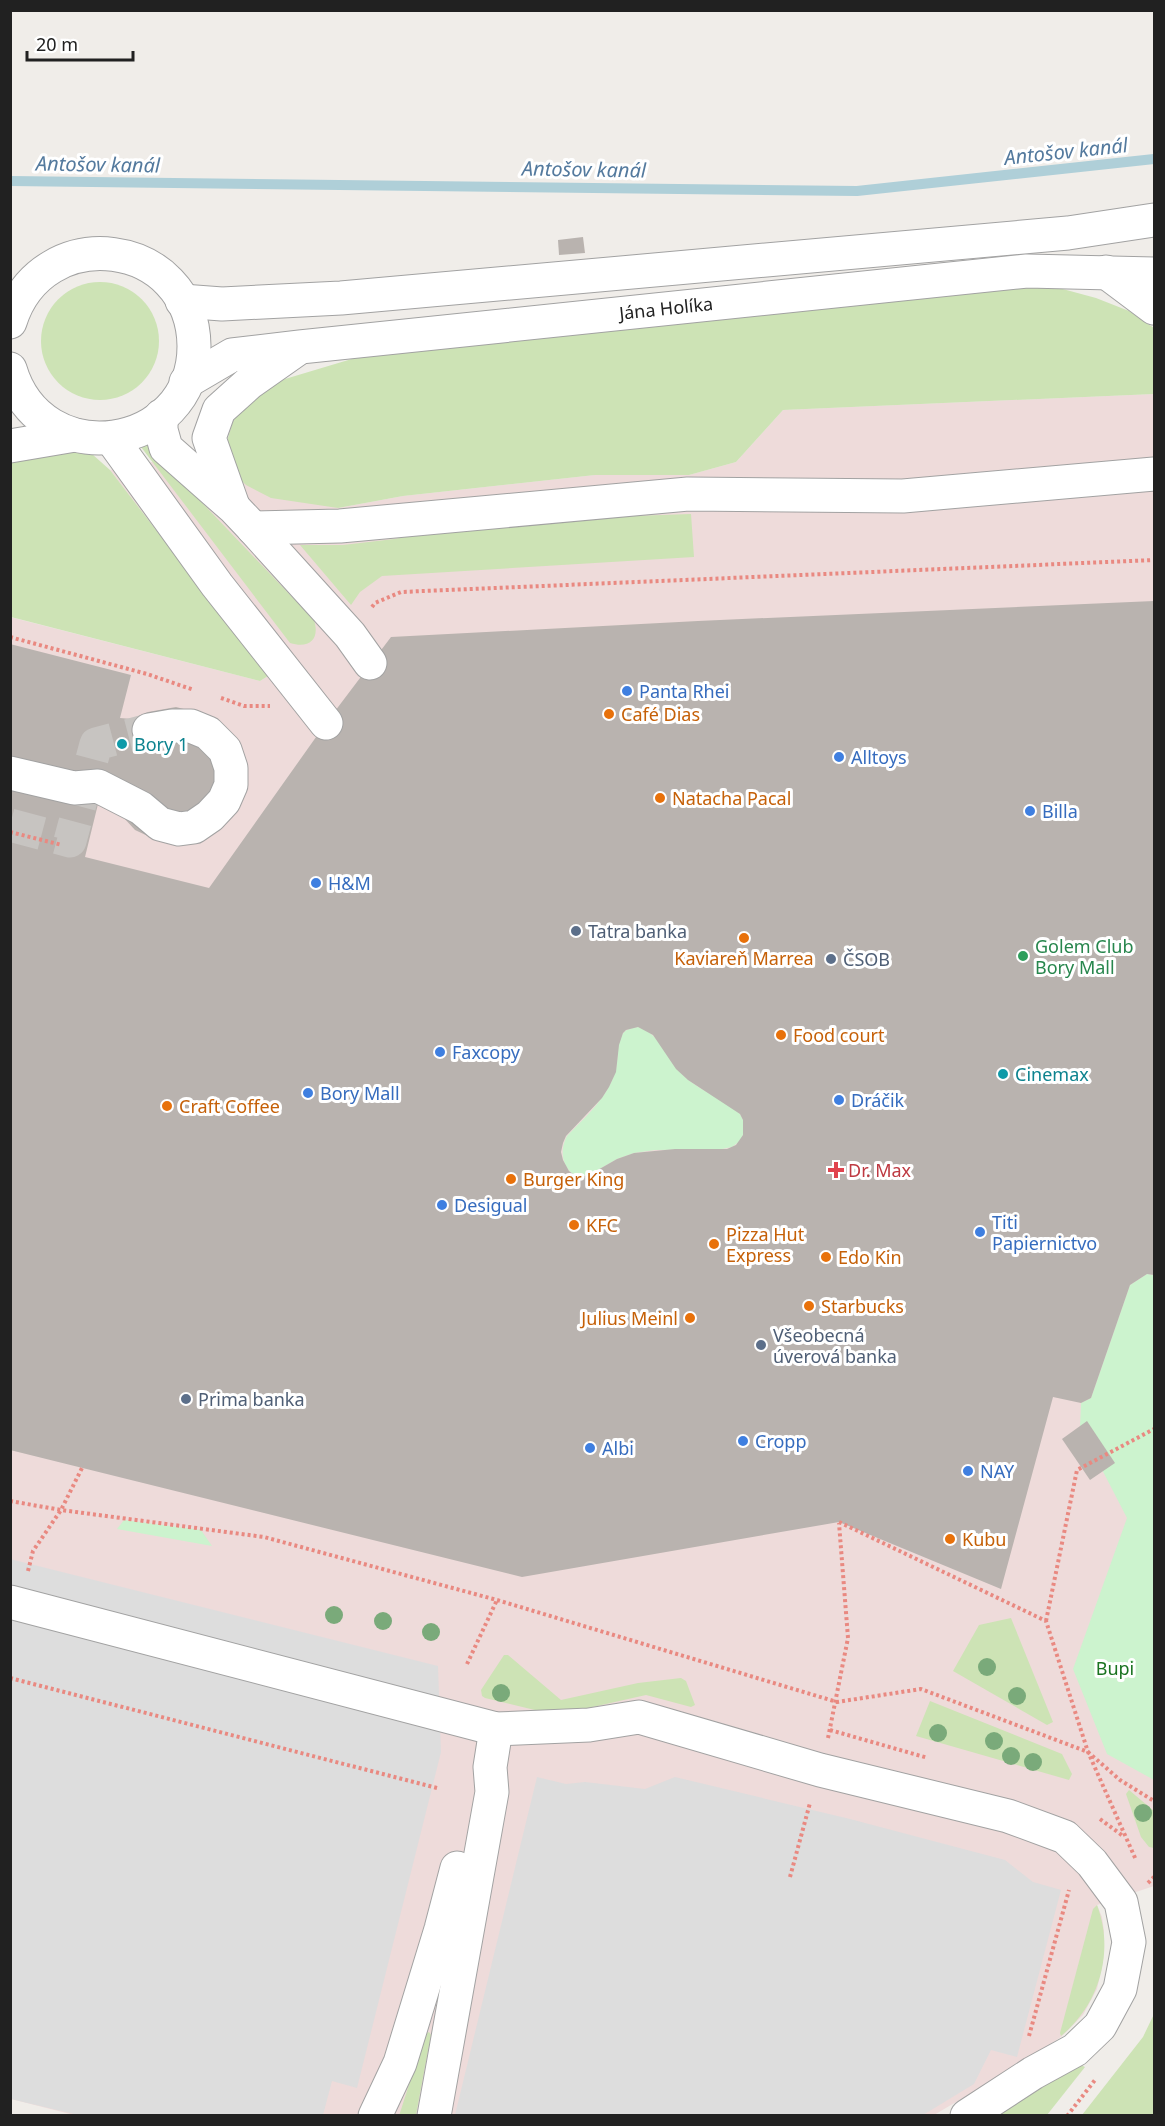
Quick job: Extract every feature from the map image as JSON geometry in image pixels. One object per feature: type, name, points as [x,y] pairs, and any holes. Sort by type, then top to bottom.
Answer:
[{"type":"street","points":[[182,301],[222,304],[341,298],[1068,233],[1155,220]]},
{"type":"street","points":[[10,322],[21,297],[23,280],[82,254],[122,255],[135,259],[168,281],[182,301],[191,323],[194,347],[186,382],[173,403],[161,416],[135,432],[111,438],[87,438],[52,425],[39,416],[13,386]]},
{"type":"street","name":"Jána Holíka","points":[[186,382],[232,355],[300,347],[1027,271],[1155,274]]},
{"type":"street","points":[[1106,272],[1155,308]]},
{"type":"street","points":[[243,518],[209,438],[219,410],[249,383],[300,347]]},
{"type":"street","points":[[161,416],[161,430],[166,448],[243,518],[350,635],[370,663]]},
{"type":"street","points":[[10,446],[75,435]]},
{"type":"street","points":[[111,438],[218,585],[326,723]]},
{"type":"street","points":[[243,518],[340,526],[688,494],[903,496],[1155,474]]},
{"type":"street","points":[[10,772],[74,788],[98,786],[141,808],[160,824],[179,829],[194,827],[210,816],[224,801],[231,784],[231,768],[225,750],[207,733],[191,726],[149,730]]},
{"type":"street","points":[[15,1603],[64,1618],[496,1729],[590,1725],[639,1717],[820,1770],[1008,1816],[1065,1837],[1092,1863],[1121,1902],[1129,1942],[1120,1989],[1100,2025],[1075,2050],[1033,2073],[967,2115]]},
{"type":"street","points":[[434,2115],[492,1792],[490,1767],[496,1729]]},
{"type":"street","points":[[375,2115],[400,2063],[441,1929],[477,1793],[490,1767]]},
{"type":"path","points":[[695,580],[1155,560]]},
{"type":"path","points":[[10,832],[62,845]]},
{"type":"path","points":[[1124,1836],[1088,1752],[1046,1621],[1077,1470],[1155,1429]]},
{"type":"path","points":[[15,1603],[33,1551],[61,1510],[82,1468]]},
{"type":"path","points":[[10,1501],[264,1537],[497,1600],[837,1702],[921,1689],[1088,1752],[1120,1780],[1155,1801]]},
{"type":"path","points":[[790,1877],[837,1702],[848,1638],[839,1522],[1046,1621]]},
{"type":"path","points":[[467,1664],[497,1600]]},
{"type":"path","points":[[10,1678],[437,1788]]},
{"type":"path","points":[[1027,2044],[1072,1879]]},
{"type":"shaded area","points":[[1154,394],[1154,1886],[1097,1905],[1104,1931],[1103,1962],[1097,1989],[1083,2015],[1061,2037],[1019,2065],[934,2115],[78,2116],[11,2099],[10,617],[260,681],[268,676],[110,470],[225,448],[338,508],[403,496],[595,475],[689,475],[736,462],[783,410]]},
{"type":"shaded area","points":[[10,1559],[438,1666],[441,1752],[357,2088],[332,2081],[323,2115],[78,2115],[11,2099]]},
{"type":"shaded area","points":[[537,1777],[566,1784],[585,1782],[645,1789],[675,1777],[850,1819],[1005,1860],[1033,1882],[1061,1890],[1017,2057],[991,2050],[974,2084],[923,2115],[455,2115]]},
{"type":"green space","points":[[100,282],[123,286],[142,299],[155,318],[159,341],[155,364],[142,383],[123,396],[100,400],[77,396],[58,383],[45,364],[41,341],[45,318],[58,299],[77,286]]},
{"type":"green space","points":[[1009,288],[1059,288],[1096,298],[1129,311],[1154,328],[1154,394],[783,410],[736,462],[689,475],[595,475],[403,496],[338,508],[271,498],[246,485],[229,469],[225,448],[233,421],[251,398],[285,379],[355,358],[550,331]]},
{"type":"green space","points":[[155,435],[168,467],[314,620],[316,632],[312,641],[303,645],[290,643],[138,443]]},
{"type":"green space","points":[[71,446],[92,454],[110,470],[268,676],[260,681],[11,617],[10,454]]},
{"type":"green space","points":[[691,514],[694,557],[382,576],[360,592],[351,605],[300,545],[343,545],[394,539],[445,529],[542,519]]},
{"type":"green space","points":[[638,1027],[652,1034],[686,1078],[740,1114],[743,1120],[743,1135],[740,1141],[732,1147],[722,1149],[655,1150],[634,1153],[617,1159],[589,1175],[577,1177],[568,1169],[563,1159],[563,1147],[567,1136],[607,1091],[615,1072],[623,1033]]},
{"type":"green space","name":"Bupi","points":[[1147,1274],[1154,1275],[1154,1780],[1107,1754],[1073,1669],[1127,1518],[1080,1427],[1081,1403],[1091,1398],[1130,1285]]},
{"type":"green space","points":[[124,1520],[201,1530],[212,1546],[117,1529]]},
{"type":"green space","points":[[1011,1618],[1053,1722],[1047,1725],[953,1671],[979,1625]]},
{"type":"green space","points":[[504,1655],[508,1655],[561,1700],[638,1683],[681,1678],[686,1681],[695,1705],[691,1707],[646,1695],[566,1713],[543,1712],[485,1698],[481,1690]]},
{"type":"green space","points":[[930,1701],[1062,1754],[1072,1774],[1069,1780],[916,1736]]},
{"type":"green space","points":[[1129,1790],[1154,1811],[1154,1848],[1149,1847],[1141,1837],[1126,1794]]},
{"type":"green space","points":[[1097,1905],[1104,1941],[1104,1959],[1100,1976],[1085,2009],[1061,2036],[1093,1909]]},
{"type":"green space","points":[[1154,2014],[1154,2115],[1082,2115],[1143,2037]]},
{"type":"green space","points":[[429,2032],[431,2035],[416,2115],[399,2116],[425,2034]]},
{"type":"green space","points":[[1079,2064],[1085,2067],[1047,2115],[997,2116]]},
{"type":"building","points":[[583,237],[585,253],[559,255],[558,240]]},
{"type":"building","name":"Bory Mall","points":[[1154,601],[1154,1275],[1147,1274],[1130,1285],[1091,1398],[1081,1403],[1053,1397],[1001,1589],[839,1522],[522,1577],[10,1450],[10,644],[131,675],[120,718],[132,719],[148,712],[176,707],[199,713],[243,777],[167,843],[135,830],[112,805],[99,800],[85,857],[209,888],[326,723],[391,637]],"holes":[[[638,1027],[653,1035],[676,1069],[688,1080],[740,1114],[743,1120],[743,1135],[736,1145],[727,1149],[675,1149],[634,1153],[617,1159],[589,1175],[577,1177],[569,1171],[563,1160],[561,1152],[566,1136],[602,1098],[609,1087],[616,1072],[619,1045],[623,1033]]]},
{"type":"building","points":[[1087,1421],[1115,1463],[1090,1480],[1062,1439]]},
{"type":"waterway","name":"Antošov kanál","points":[[10,181],[857,191],[1154,159]]},
{"type":"tunnel","points":[[10,825],[70,841],[96,744],[149,730]]},
{"type":"place","name":"Panta Rhei","points":[[627,691]]},
{"type":"place","name":"Café Dias","points":[[609,714]]},
{"type":"place","name":"Bory 1","points":[[122,744]]},
{"type":"place","name":"Alltoys","points":[[839,757]]},
{"type":"place","name":"Natacha Pacal","points":[[660,798]]},
{"type":"place","name":"Billa","points":[[1030,811]]},
{"type":"place","name":"H&M","points":[[316,883]]},
{"type":"place","name":"Tatra banka","points":[[576,931]]},
{"type":"place","name":"Kaviareň Marrea","points":[[744,938]]},
{"type":"place","name":"Golem Club Bory Mall","points":[[1023,956]]},
{"type":"place","name":"ČSOB","points":[[831,959]]},
{"type":"place","name":"Food court","points":[[781,1035]]},
{"type":"place","name":"Faxcopy","points":[[440,1052]]},
{"type":"place","name":"Cinemax","points":[[1003,1074]]},
{"type":"place","name":"Bory Mall","points":[[308,1093]]},
{"type":"place","name":"Dráčik","points":[[839,1100]]},
{"type":"place","name":"Craft Coffee","points":[[167,1106]]},
{"type":"place","name":"Dr. Max","points":[[836,1170]]},
{"type":"place","name":"Burger King","points":[[511,1179]]},
{"type":"place","name":"Desigual","points":[[442,1205]]},
{"type":"place","name":"KFC","points":[[574,1225]]},
{"type":"place","name":"Titi Papiernictvo","points":[[980,1232]]},
{"type":"place","name":"Pizza Hut Express","points":[[714,1244]]},
{"type":"place","name":"Edo Kin","points":[[826,1257]]},
{"type":"place","name":"Starbucks","points":[[809,1306]]},
{"type":"place","name":"Julius Meinl","points":[[690,1318]]},
{"type":"place","name":"Všeobecná úverová banka","points":[[761,1345]]},
{"type":"place","name":"Prima banka","points":[[186,1399]]},
{"type":"place","name":"Cropp","points":[[743,1441]]},
{"type":"place","name":"Albi","points":[[590,1448]]},
{"type":"place","name":"NAY","points":[[968,1471]]},
{"type":"place","name":"Kubu","points":[[950,1539]]}]
